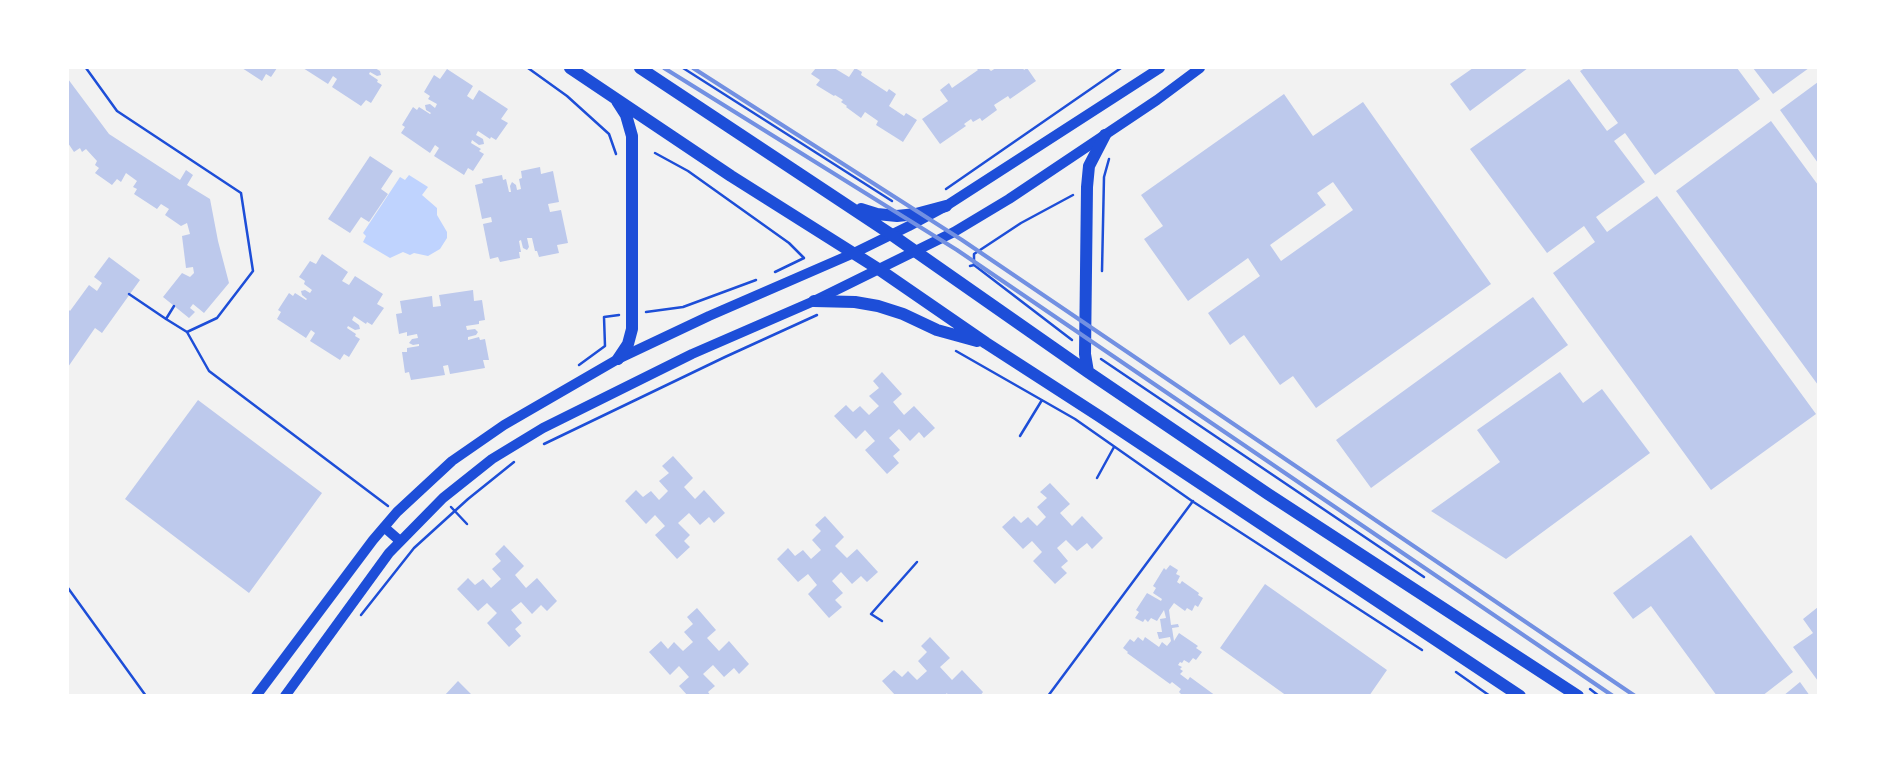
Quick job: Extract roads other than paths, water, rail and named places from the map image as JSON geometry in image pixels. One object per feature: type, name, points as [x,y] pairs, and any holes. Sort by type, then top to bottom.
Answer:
[{"type":"main road","points":[[570,68],[731,176],[880,270],[986,343],[1520,696]]},
{"type":"main road","points":[[640,68],[845,203],[1088,372],[1268,494],[1581,690]]},
{"type":"main road","points":[[256,696],[396,512],[452,461],[504,425],[618,359],[710,316],[854,253],[946,206],[1160,68]]},
{"type":"main road","points":[[285,696],[318,648],[389,553],[452,490],[492,459],[543,428],[692,354],[814,301],[917,252],[954,232],[1009,199],[1157,100],[1200,68]]},
{"type":"main road","points":[[614,97],[626,116],[632,136],[632,329],[628,344],[618,359]]},
{"type":"main road","points":[[1088,372],[1085,354],[1087,187],[1089,166],[1104,135]]},
{"type":"main road","points":[[845,203],[877,214],[897,216],[916,214],[946,206]]},
{"type":"main road","points":[[814,301],[855,302],[878,306],[903,314],[937,330],[986,343]]},
{"type":"main road","points":[[384,528],[400,541]]},
{"type":"water","points":[[409,175],[428,187],[422,195],[437,208],[437,215],[447,232],[447,238],[440,249],[428,256],[414,253],[410,255],[403,252],[390,258],[363,242],[366,236],[363,233],[400,177],[405,180]]},
{"type":"railway","points":[[664,68],[957,250],[1613,696]]},
{"type":"railway","points":[[693,68],[962,240],[1635,696]]}]
